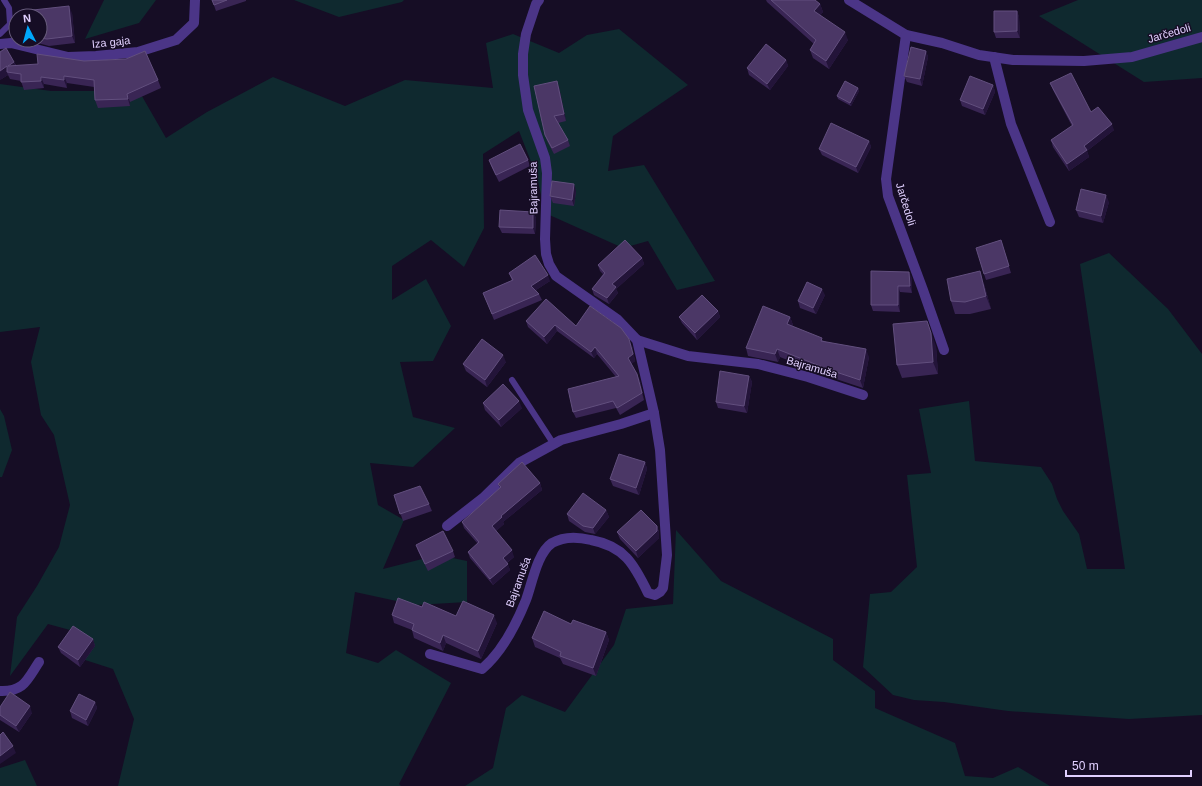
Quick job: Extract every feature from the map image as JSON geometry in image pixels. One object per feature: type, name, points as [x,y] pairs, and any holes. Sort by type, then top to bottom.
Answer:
[{"type":"street","name":"Iza gaja","points":[[0,44],[11,43],[34,50],[68,57],[138,52],[176,40],[194,23],[195,0]]},
{"type":"street","name":"Bajramuša","points":[[539,0],[536,4],[526,34],[523,54],[523,75],[528,110],[545,158],[547,173],[544,239],[547,259],[556,276],[617,319],[637,340],[688,356],[758,364],[808,377],[863,395]]},
{"type":"street","name":"Jarčedoli","points":[[849,0],[906,35],[942,43],[979,55],[1013,60],[1084,61],[1132,57],[1202,36]]},
{"type":"street","name":"Jarčedoli","points":[[906,35],[886,180],[888,196],[924,290],[944,350]]},
{"type":"street","points":[[994,57],[1011,124],[1050,222]]},
{"type":"street","name":"Bajramuša","points":[[430,654],[482,669],[492,660],[511,633],[526,600],[540,558],[552,544],[568,538],[581,538],[602,542],[622,552],[632,563],[648,593],[655,595],[663,588],[667,555],[660,450],[654,412],[637,340]]},
{"type":"street","points":[[447,526],[484,498],[519,463],[553,443],[621,424],[654,412]]},
{"type":"street","points":[[0,691],[12,692],[23,686],[39,662]]},
{"type":"lane","points":[[0,34],[10,24],[9,8],[4,0]]},
{"type":"lane","points":[[512,380],[553,443]]},
{"type":"green space","points":[[104,0],[156,0],[139,23],[85,39]]},
{"type":"green space","points":[[294,0],[404,0],[402,2],[339,17]]},
{"type":"green space","points":[[1078,0],[1202,0],[1202,78],[1144,82],[1039,16]]},
{"type":"green space","points":[[619,29],[688,85],[613,136],[608,171],[644,165],[715,281],[677,290],[648,241],[623,248],[545,213],[537,177],[519,131],[483,154],[484,228],[464,267],[431,240],[392,266],[392,300],[426,279],[451,326],[433,361],[400,362],[413,417],[455,428],[413,467],[370,463],[378,505],[404,520],[383,569],[438,555],[467,561],[467,602],[415,605],[355,592],[346,653],[378,663],[396,650],[451,683],[399,784],[401,786],[118,786],[134,719],[113,669],[82,659],[81,633],[48,624],[10,676],[17,617],[37,586],[59,547],[70,505],[54,435],[41,415],[31,362],[40,327],[0,332],[0,84],[51,91],[139,91],[166,138],[207,112],[273,77],[345,106],[405,80],[493,88],[486,43],[513,34],[559,53],[587,35]]},
{"type":"green space","points":[[1109,253],[1168,309],[1202,354],[1202,715],[1129,719],[1008,711],[944,702],[914,700],[893,695],[863,667],[870,594],[891,592],[917,567],[907,475],[931,473],[919,409],[969,401],[975,461],[1041,467],[1052,484],[1063,511],[1079,534],[1087,569],[1125,569],[1080,264]]},
{"type":"green space","points":[[0,409],[4,416],[12,450],[2,477],[0,477]]},
{"type":"green space","points":[[676,530],[721,581],[833,639],[833,660],[875,691],[875,708],[955,743],[965,776],[993,778],[1018,767],[1050,786],[465,786],[493,768],[506,708],[522,695],[565,712],[614,645],[626,609],[673,604]]},
{"type":"green space","points":[[25,760],[37,786],[0,786],[0,768]]},
{"type":"building","points":[[212,0],[227,0],[214,5]]},
{"type":"building","points":[[771,0],[815,0],[820,4],[814,11],[845,32],[826,61],[810,50],[816,40]]},
{"type":"building","points":[[69,6],[72,36],[48,39],[48,8]]},
{"type":"building","points":[[994,11],[1017,11],[1017,31],[994,32]]},
{"type":"building","points":[[766,44],[786,60],[767,84],[747,68]]},
{"type":"building","points":[[911,47],[926,51],[920,79],[904,76]]},
{"type":"building","points":[[6,48],[14,62],[8,66],[38,64],[37,54],[84,61],[126,59],[145,51],[158,80],[127,94],[128,99],[95,100],[94,80],[64,76],[64,80],[41,77],[41,81],[21,82],[21,74],[7,72],[7,66],[0,71],[0,52]]},
{"type":"building","points":[[1071,73],[1091,112],[1098,107],[1112,124],[1084,146],[1087,150],[1067,164],[1051,140],[1073,125],[1050,83]]},
{"type":"building","points":[[970,76],[993,85],[983,109],[960,100]]},
{"type":"building","points":[[557,81],[564,114],[554,116],[568,140],[552,148],[545,135],[534,86]]},
{"type":"building","points":[[845,81],[858,88],[850,103],[837,96]]},
{"type":"building","points":[[831,123],[869,141],[856,167],[819,149]]},
{"type":"building","points":[[520,144],[528,160],[496,175],[489,160]]},
{"type":"building","points":[[552,181],[574,184],[572,200],[550,196]]},
{"type":"building","points":[[1081,189],[1106,195],[1101,216],[1076,210]]},
{"type":"building","points":[[500,210],[533,212],[533,228],[499,227]]},
{"type":"building","points":[[625,240],[642,258],[612,284],[616,287],[607,298],[592,289],[605,273],[598,265]]},
{"type":"building","points":[[1001,240],[1009,266],[984,274],[976,248]]},
{"type":"building","points":[[535,255],[548,275],[531,286],[539,294],[492,314],[483,293],[513,280],[509,273]]},
{"type":"building","points":[[871,271],[909,272],[910,286],[898,286],[898,305],[871,305]]},
{"type":"building","points":[[980,271],[986,296],[965,302],[951,301],[947,279]]},
{"type":"building","points":[[807,282],[822,289],[813,308],[798,301]]},
{"type":"building","points":[[702,295],[718,311],[695,333],[679,317]]},
{"type":"building","points":[[546,299],[576,326],[590,306],[621,328],[629,339],[633,354],[628,358],[637,374],[642,393],[617,408],[613,401],[573,412],[568,389],[619,376],[595,347],[591,352],[555,325],[544,337],[526,321]]},
{"type":"building","points":[[763,306],[790,317],[787,324],[822,338],[821,341],[866,349],[860,380],[777,349],[775,354],[746,348]]},
{"type":"building","points":[[927,321],[931,333],[933,362],[897,365],[893,324]]},
{"type":"building","points":[[482,339],[503,355],[485,380],[463,364]]},
{"type":"building","points":[[720,371],[749,376],[744,406],[716,402]]},
{"type":"building","points":[[503,384],[519,401],[499,420],[483,403]]},
{"type":"building","points":[[619,454],[645,462],[636,488],[610,479]]},
{"type":"building","points":[[522,462],[540,483],[501,516],[502,517],[492,526],[512,550],[503,558],[508,564],[490,579],[468,552],[479,542],[462,522],[501,487],[498,484]]},
{"type":"building","points":[[420,486],[429,504],[400,514],[394,495]]},
{"type":"building","points":[[583,493],[606,510],[593,528],[583,526],[567,514]]},
{"type":"building","points":[[641,510],[657,526],[657,531],[636,551],[617,532]]},
{"type":"building","points":[[443,531],[453,551],[425,564],[416,545]]},
{"type":"building","points":[[398,598],[422,607],[424,602],[456,616],[463,601],[494,615],[478,651],[443,635],[440,643],[412,630],[414,624],[392,615]]},
{"type":"building","points":[[544,611],[571,624],[573,620],[606,632],[593,668],[560,656],[561,652],[532,638]]},
{"type":"building","points":[[73,626],[93,639],[78,660],[58,647]]},
{"type":"building","points":[[10,692],[30,706],[16,726],[0,715],[0,707]]},
{"type":"building","points":[[79,694],[95,702],[86,720],[70,711]]},
{"type":"building","points":[[3,732],[13,746],[0,756],[0,735]]}]
